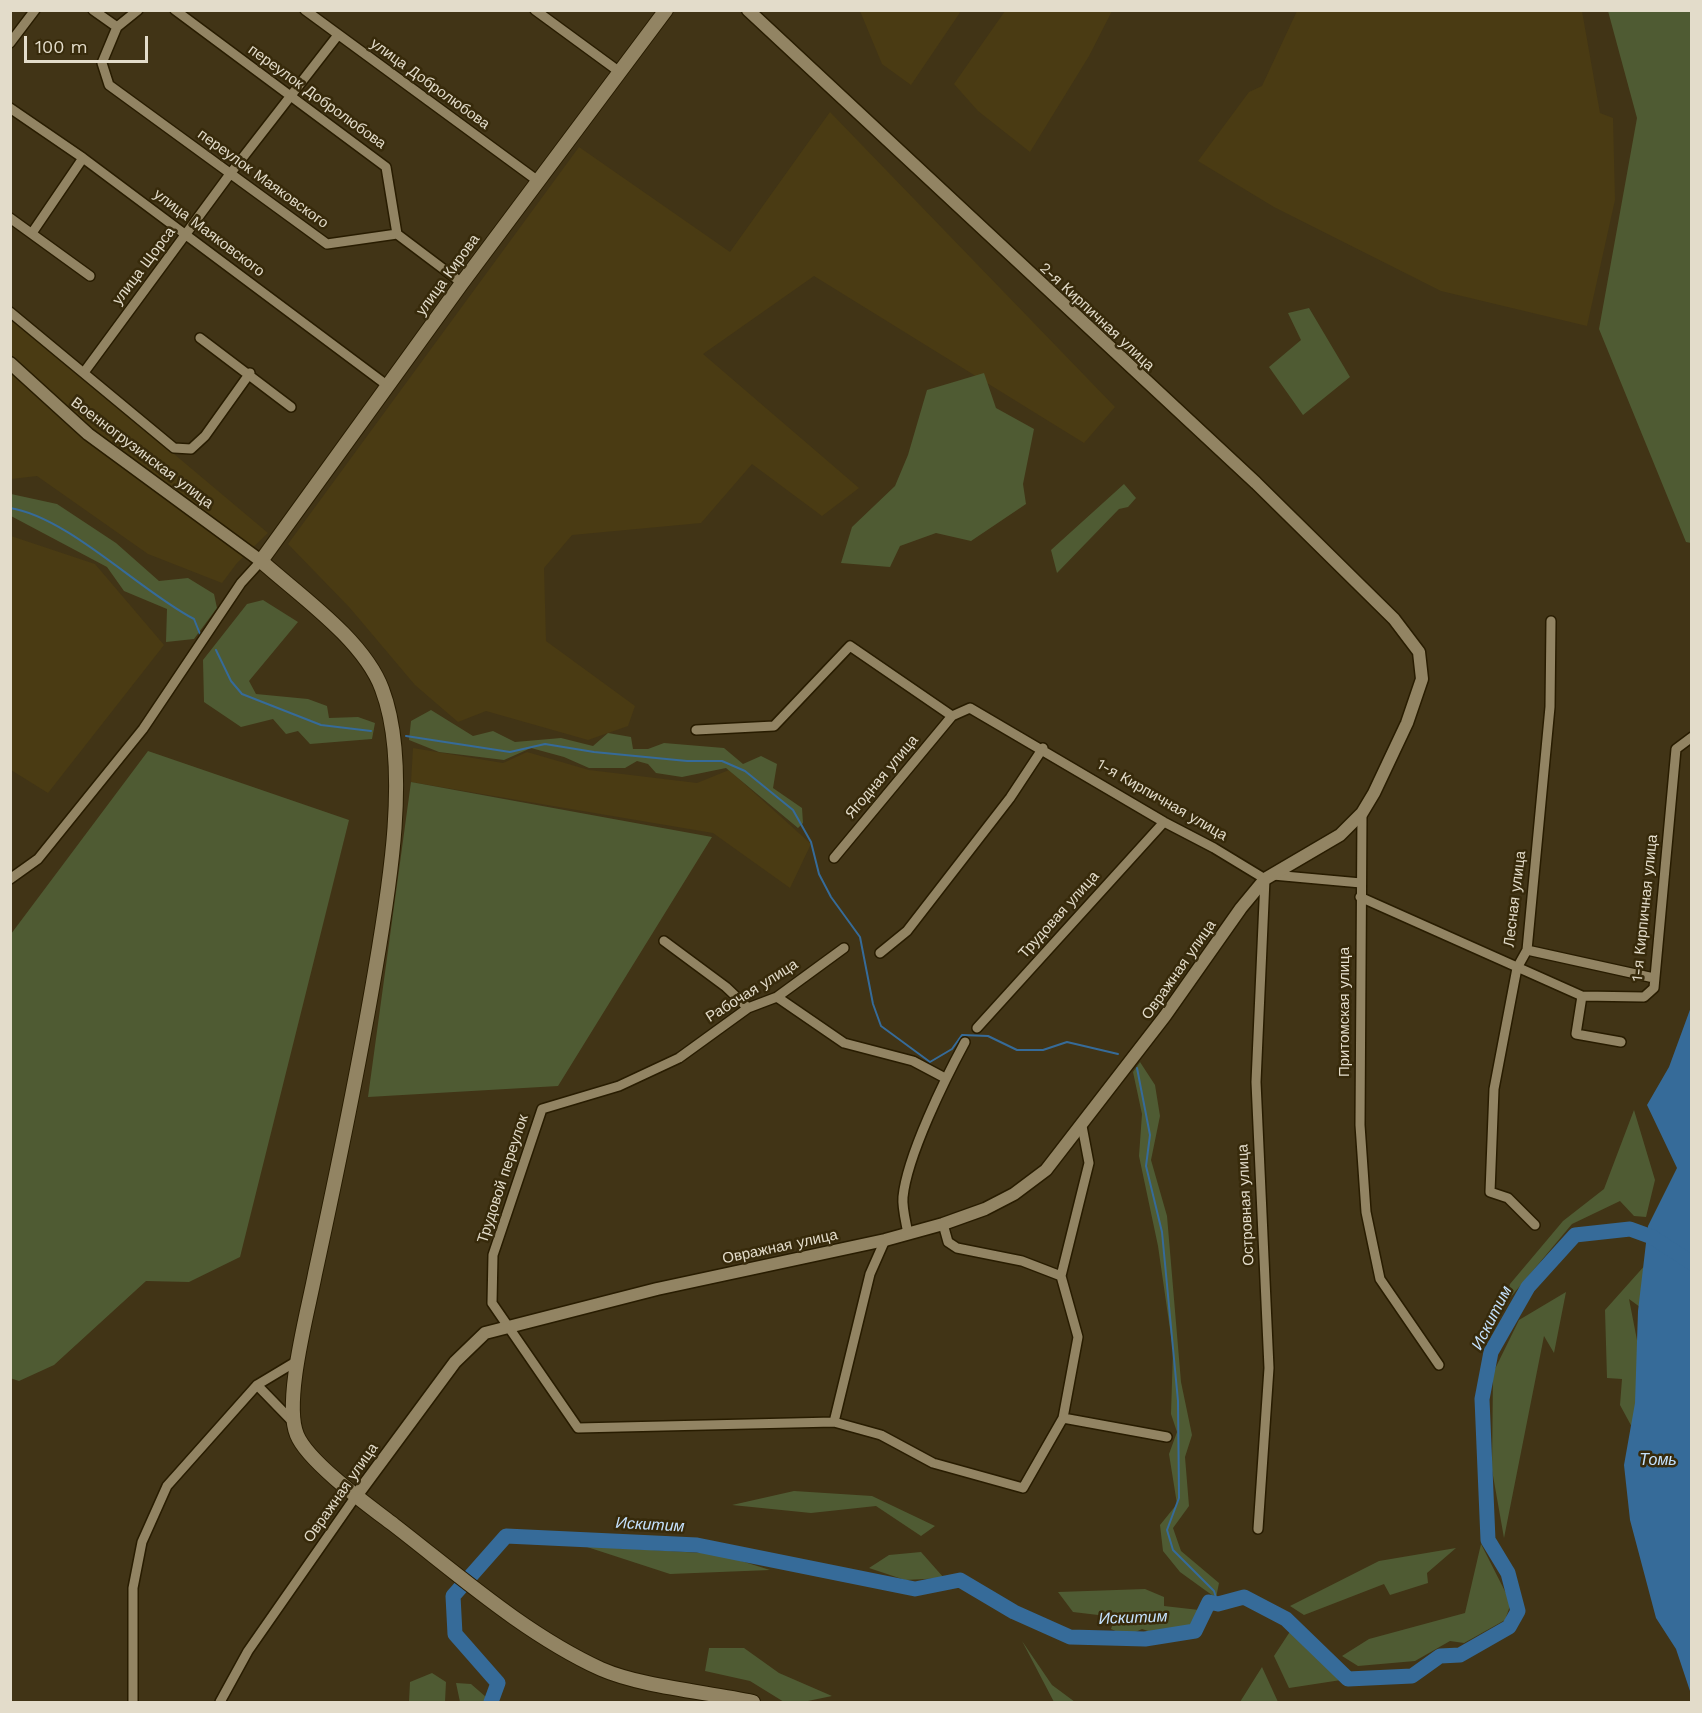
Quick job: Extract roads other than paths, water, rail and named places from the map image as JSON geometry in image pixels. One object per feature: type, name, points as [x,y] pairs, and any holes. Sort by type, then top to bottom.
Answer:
[{"type":"main road","name":"улица Кирова","points":[[261,561],[462,283],[666,10]]},
{"type":"main road","points":[[261,561],[342,634],[372,669],[382,687],[395,741],[393,842],[384,918],[353,1099],[297,1361],[293,1422],[298,1438],[309,1452],[356,1496],[509,1614],[559,1646],[603,1670],[630,1678],[753,1702]]},
{"type":"street","points":[[10,43],[35,10]]},
{"type":"street","points":[[93,10],[117,27],[138,10]]},
{"type":"street","name":"переулок Добролюбова","points":[[175,10],[386,167],[397,234]]},
{"type":"street","name":"улица Добролюбова","points":[[305,10],[538,181]]},
{"type":"street","points":[[535,10],[621,73]]},
{"type":"street","name":"2-я Кирпичная улица","points":[[748,10],[1272,499],[1394,619],[1419,652]]},
{"type":"street","name":"переулок Маяковского","points":[[117,27],[102,63],[109,85],[327,244],[397,234]]},
{"type":"street","name":"улица Щорса","points":[[85,372],[230,174],[338,35]]},
{"type":"street","name":"улица Маяковского","points":[[10,108],[83,158],[388,386]]},
{"type":"street","points":[[32,234],[83,158]]},
{"type":"street","points":[[10,218],[90,276]]},
{"type":"street","points":[[397,234],[462,283]]},
{"type":"street","points":[[10,312],[174,448],[191,449],[205,436],[250,373]]},
{"type":"street","points":[[200,338],[250,373],[291,407]]},
{"type":"street","name":"Военногрузинская улица","points":[[10,363],[88,434],[261,561]]},
{"type":"street","points":[[10,879],[38,859],[143,729],[241,584],[261,561]]},
{"type":"street","name":"Лесная улица","points":[[1535,1225],[1508,1198],[1490,1192],[1494,1089],[1517,968],[1527,951],[1550,707],[1551,621]]},
{"type":"street","points":[[696,730],[774,726],[850,646],[952,716]]},
{"type":"street","name":"Притомская улица","points":[[1419,652],[1422,679],[1407,723],[1362,813],[1360,1125],[1366,1212],[1380,1279],[1439,1365]]},
{"type":"street","name":"1-я Кирпичная улица","points":[[952,716],[970,708],[1043,748],[1164,822],[1269,877],[1361,883]]},
{"type":"street","name":"Ягодная улица","points":[[834,858],[952,716]]},
{"type":"street","name":"1-я Кирпичная улица","points":[[1360,897],[1582,996],[1644,997],[1654,988],[1676,749],[1692,737]]},
{"type":"street","points":[[880,953],[907,931],[1010,798],[1043,748]]},
{"type":"street","name":"Овражная улица","points":[[220,1702],[248,1651],[356,1496],[462,1353],[485,1333],[657,1289],[908,1234],[985,1209],[1014,1194],[1046,1170],[1082,1126],[1269,877],[1340,834],[1362,813]]},
{"type":"street","name":"Трудовая улица","points":[[977,1028],[1164,822]]},
{"type":"street","name":"Островная улица","points":[[1258,1529],[1269,1368],[1256,1082],[1269,877]]},
{"type":"street","points":[[664,941],[726,987],[748,1008]]},
{"type":"street","name":"Рабочая улица","points":[[542,1109],[619,1086],[679,1058],[748,1008],[777,997],[844,948]]},
{"type":"street","points":[[1527,951],[1654,978]]},
{"type":"street","points":[[1582,996],[1576,1034],[1621,1042]]},
{"type":"street","points":[[777,997],[844,1043],[913,1061],[945,1078]]},
{"type":"street","points":[[908,1234],[903,1197],[912,1163],[945,1078],[965,1042]]},
{"type":"street","name":"Трудовой переулок","points":[[542,1109],[493,1255],[492,1303],[578,1428],[834,1422]]},
{"type":"street","points":[[885,1240],[870,1274],[834,1422],[881,1435],[933,1463],[1023,1488],[1063,1418],[1078,1337],[1061,1276],[1089,1163],[1082,1126]]},
{"type":"street","points":[[943,1224],[948,1242],[957,1248],[1022,1261],[1061,1276]]},
{"type":"street","points":[[133,1702],[134,1588],[142,1542],[167,1486],[256,1385],[297,1361]]},
{"type":"street","points":[[256,1385],[293,1422]]},
{"type":"street","points":[[1063,1418],[1167,1437]]},
{"type":"water","name":"Томь","points":[[1691,1007],[1691,1694],[1676,1649],[1656,1618],[1630,1520],[1624,1465],[1635,1403],[1638,1311],[1648,1226],[1677,1168],[1647,1105],[1669,1067]]},
{"type":"waterway","points":[[10,508],[32,514],[56,525],[104,556],[173,607],[194,619],[200,634]]},
{"type":"waterway","points":[[216,650],[231,681],[242,694],[321,725],[371,731]]},
{"type":"waterway","points":[[406,736],[510,752],[545,744],[594,752],[687,761],[722,761],[745,771],[793,810],[811,842],[819,874],[831,897],[860,937],[873,1004],[881,1026],[930,1062],[952,1049],[962,1035],[988,1036],[1017,1050],[1043,1050],[1067,1042],[1118,1054]]},
{"type":"waterway","points":[[1137,1068],[1150,1135],[1146,1166],[1162,1232],[1178,1401],[1179,1498],[1167,1530],[1173,1550],[1214,1591],[1218,1604]]},
{"type":"waterway","name":"Искитим","points":[[491,1702],[498,1683],[455,1634],[453,1596],[506,1536],[697,1545],[915,1589],[960,1580],[1014,1612],[1070,1637],[1145,1639],[1195,1631],[1209,1602],[1218,1604],[1244,1597],[1286,1619],[1348,1679],[1412,1676],[1440,1656],[1460,1655],[1509,1627],[1518,1611],[1508,1573],[1488,1540],[1482,1399],[1491,1352],[1528,1287],[1575,1235],[1630,1229],[1652,1237],[1692,1263]]}]
